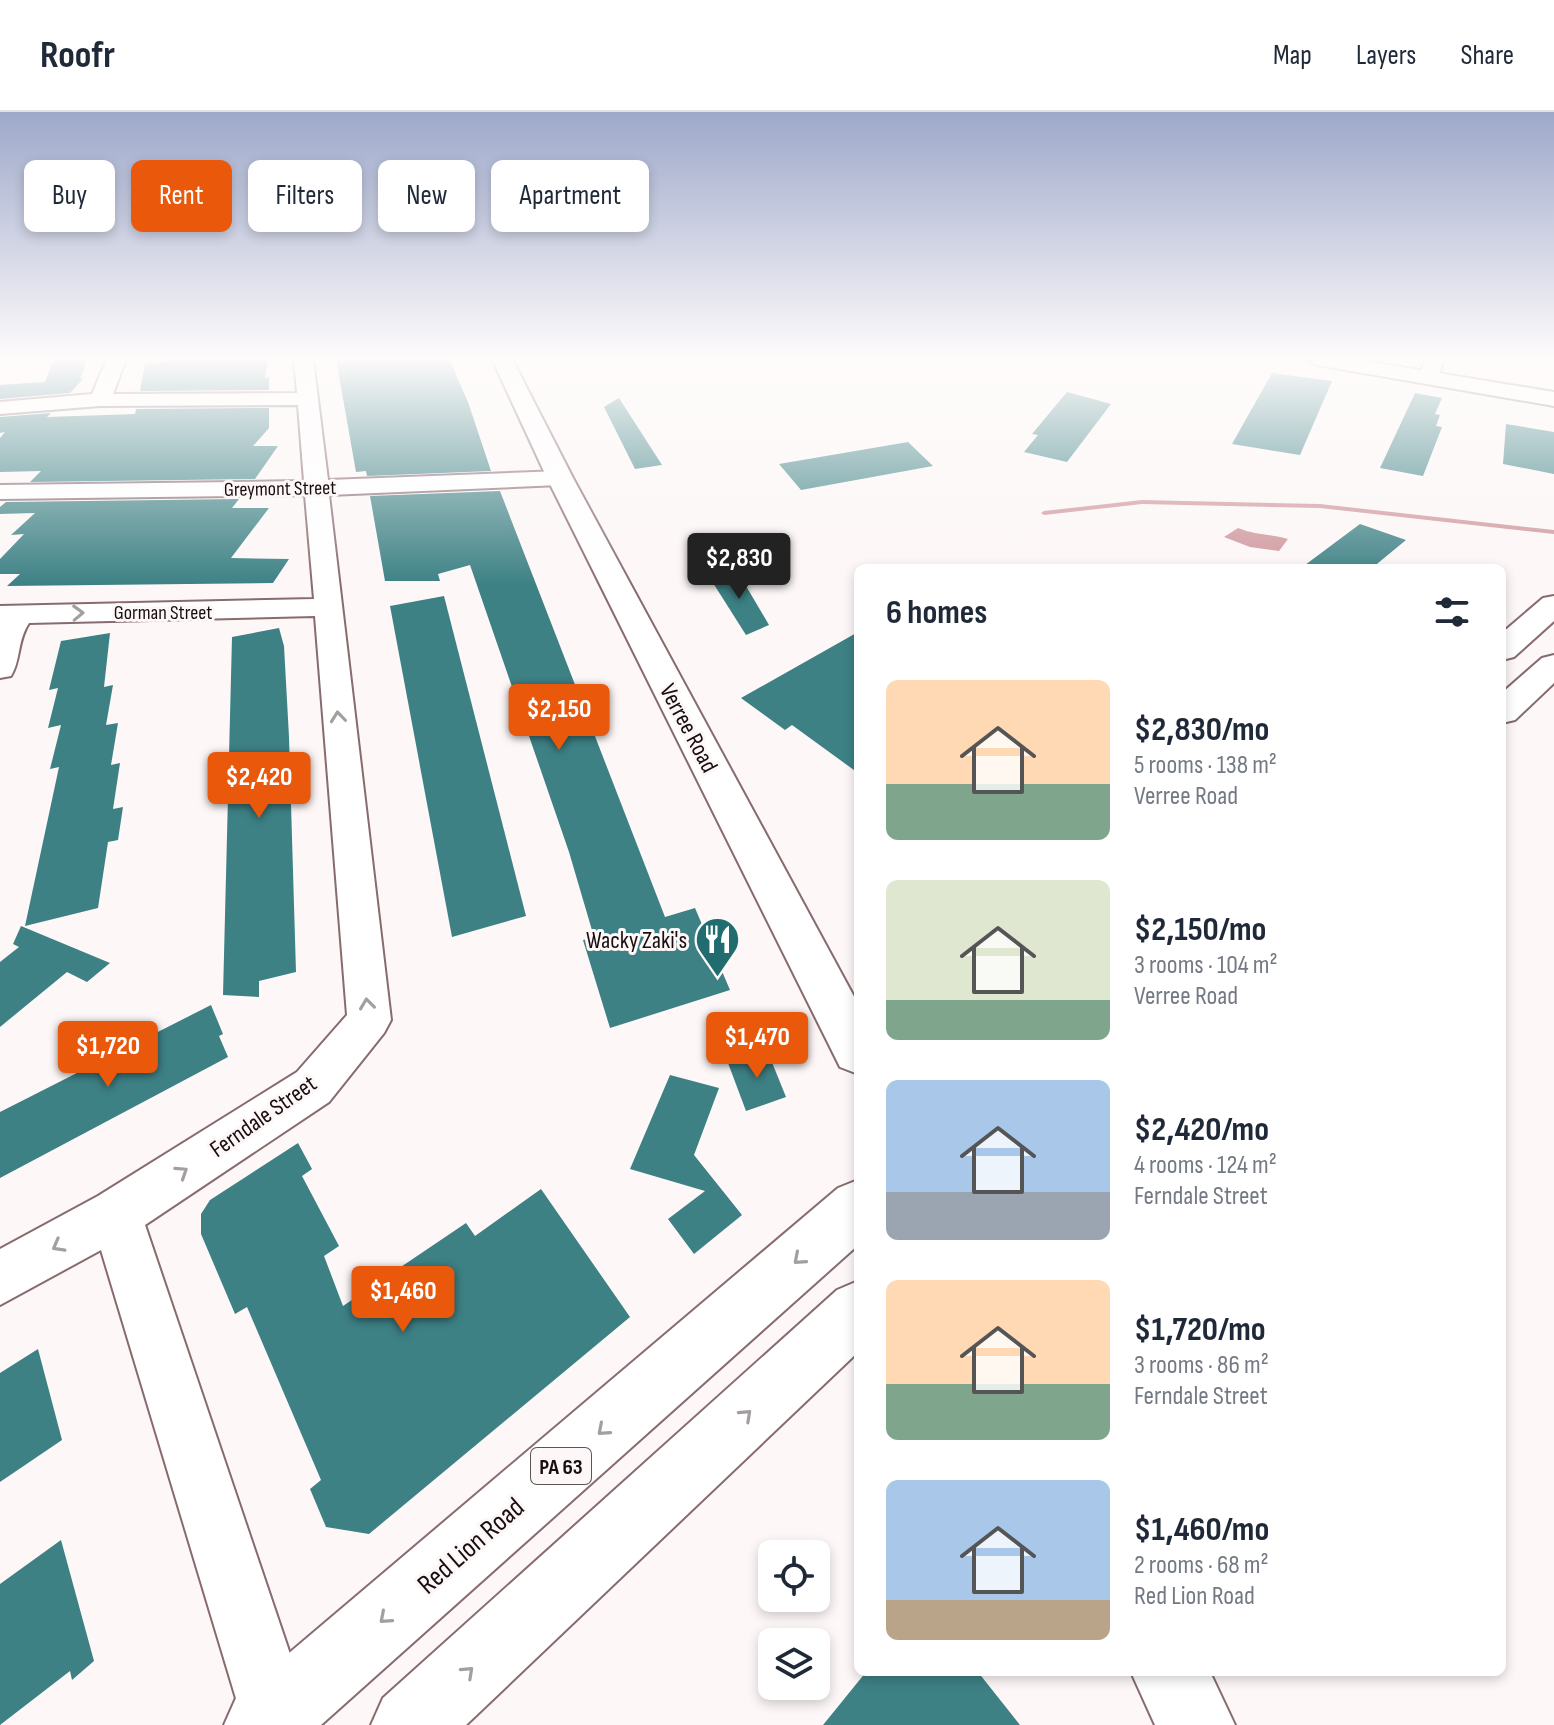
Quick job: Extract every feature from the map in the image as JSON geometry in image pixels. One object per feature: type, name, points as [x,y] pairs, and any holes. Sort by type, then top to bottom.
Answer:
[{"type":"main road","name":"Verree Road","points":[[539,434],[854,1044]]},
{"type":"main road","points":[[1506,647],[1554,605]]},
{"type":"main road","points":[[1506,707],[1554,665]]},
{"type":"main road","name":"Red Lion Road","points":[[272,1721],[854,1212]]},
{"type":"main road","points":[[410,1725],[854,1315]]},
{"type":"main road","points":[[1171,1676],[1196,1725]]},
{"type":"street","name":"Ferndale Street","points":[[0,1278],[116,1214],[313,1087],[369,1020],[310,434]]},
{"type":"street","name":"Greymont Street","points":[[0,492],[316,488],[560,478]]},
{"type":"street","name":"Gorman Street","points":[[9,616],[327,607]]},
{"type":"street","points":[[0,669],[9,616]]},
{"type":"street","points":[[116,1214],[272,1721]]},
{"type":"shaded area","points":[[1238,528],[1288,539],[1279,551],[1250,547],[1224,537]]},
{"type":"building","points":[[3,434],[263,434],[253,446],[278,446],[255,479],[30,482],[41,471],[0,472],[0,438]]},
{"type":"building","points":[[349,434],[479,434],[491,471],[367,476],[366,471],[356,472]]},
{"type":"building","points":[[618,434],[642,434],[662,465],[635,469]]},
{"type":"building","points":[[1034,434],[1088,434],[1067,462],[1024,452],[1038,435]]},
{"type":"building","points":[[1237,434],[1309,434],[1300,455],[1232,444]]},
{"type":"building","points":[[1396,434],[1439,434],[1423,476],[1380,468]]},
{"type":"building","points":[[1505,434],[1554,434],[1554,474],[1503,464]]},
{"type":"building","points":[[908,442],[933,466],[801,490],[779,464]]},
{"type":"building","points":[[500,491],[665,917],[695,908],[730,990],[610,1028],[583,940],[594,937],[569,852],[470,565],[438,574],[440,581],[385,581],[370,496]]},
{"type":"building","points":[[239,499],[232,508],[269,508],[231,558],[289,559],[273,583],[7,586],[20,574],[0,574],[0,559],[24,534],[11,535],[35,513],[0,514],[0,507],[6,502]]},
{"type":"building","points":[[1360,524],[1406,540],[1377,564],[1306,564]]},
{"type":"building","points":[[736,569],[769,625],[746,635],[708,575]]},
{"type":"building","points":[[444,596],[526,916],[452,937],[390,606]]},
{"type":"building","points":[[279,628],[284,646],[289,737],[296,972],[259,981],[259,997],[223,995],[232,637]]},
{"type":"building","points":[[110,633],[104,687],[113,685],[106,725],[118,723],[111,765],[120,763],[113,809],[123,807],[118,840],[108,842],[98,908],[25,926],[59,767],[50,769],[61,725],[48,728],[58,688],[49,690],[61,641]]},
{"type":"building","points":[[854,634],[854,770],[792,725],[785,730],[741,698]]},
{"type":"building","points":[[21,926],[110,963],[87,982],[67,972],[0,1027],[0,962],[19,947],[13,944]]},
{"type":"building","points":[[211,1005],[228,1057],[0,1178],[0,1112]]},
{"type":"building","points":[[767,1050],[786,1097],[746,1111],[728,1063]]},
{"type":"building","points":[[670,1075],[719,1088],[694,1155],[742,1215],[694,1254],[668,1219],[705,1191],[630,1169]]},
{"type":"building","points":[[298,1143],[312,1169],[302,1176],[339,1246],[324,1256],[343,1306],[466,1223],[475,1236],[541,1189],[630,1317],[369,1534],[326,1527],[310,1489],[321,1480],[247,1307],[235,1314],[201,1234],[201,1214],[210,1200]]},
{"type":"building","points":[[38,1349],[62,1440],[0,1482],[0,1373]]},
{"type":"building","points":[[61,1540],[94,1661],[72,1680],[70,1671],[0,1725],[0,1584]]},
{"type":"building","points":[[863,1676],[981,1676],[1020,1725],[823,1725]]},
{"type":"waterway","points":[[1044,513],[1142,502],[1320,506],[1554,532]]},
{"type":"place","name":"Wacky Zaki's","points":[[718,979]]}]
